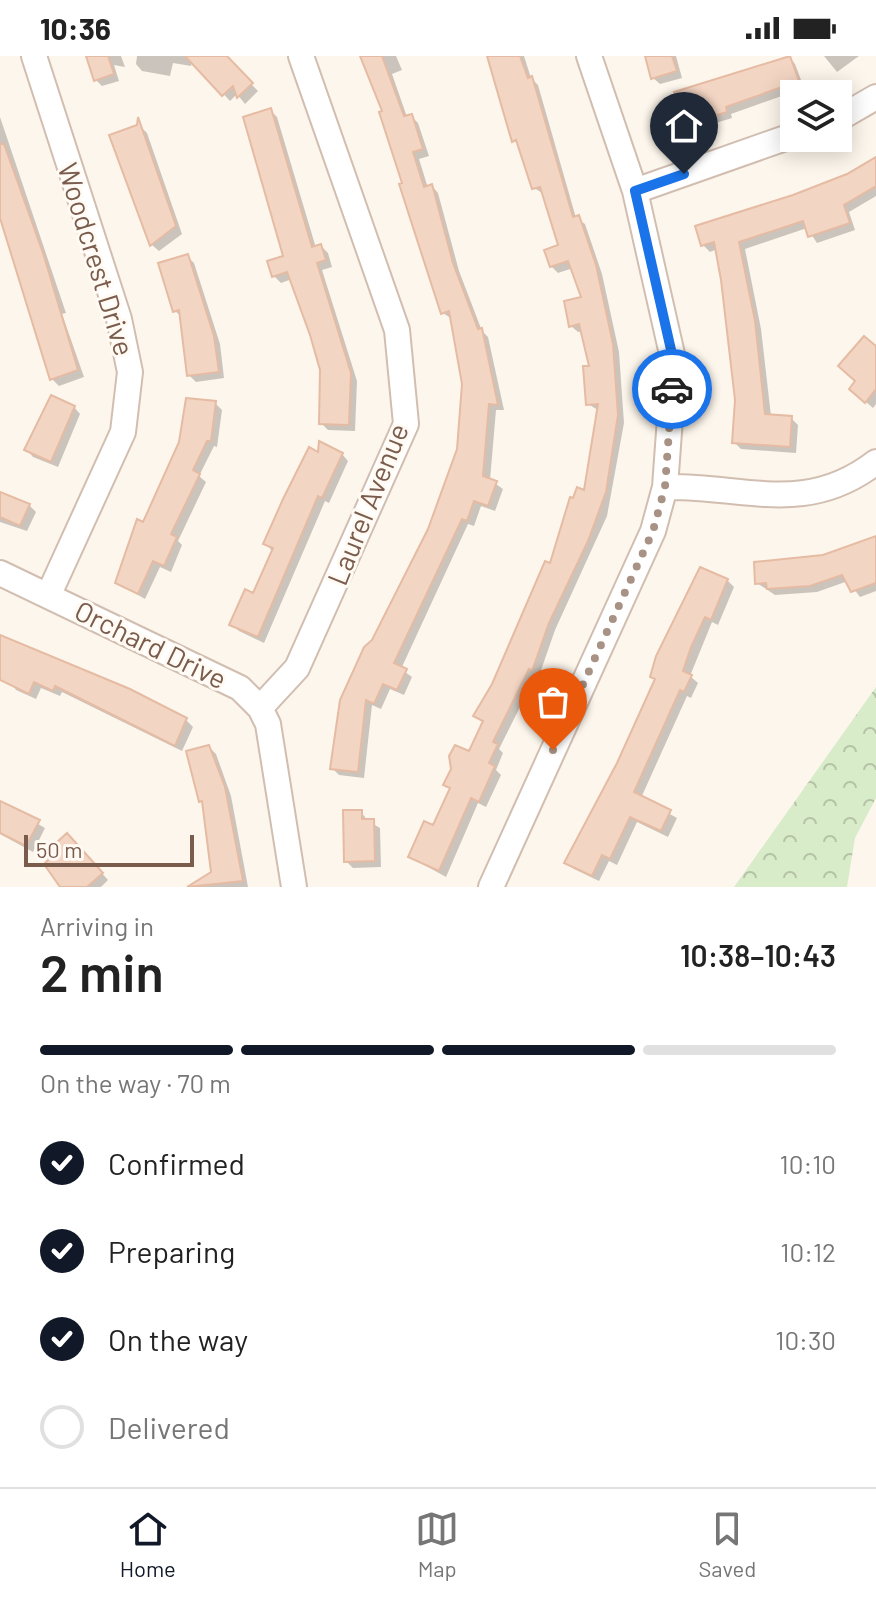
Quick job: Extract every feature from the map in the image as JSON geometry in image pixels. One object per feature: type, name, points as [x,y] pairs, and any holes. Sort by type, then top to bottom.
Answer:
[{"type":"street","name":"Woodcrest Drive","points":[[34,56],[119,319],[130,372],[123,432],[49,594]]},
{"type":"street","name":"Laurel Avenue","points":[[260,708],[297,668],[406,424],[397,330],[301,56]]},
{"type":"street","points":[[491,887],[653,531],[665,487],[674,363],[635,191],[589,56]]},
{"type":"street","points":[[852,111],[876,97]]},
{"type":"street","points":[[635,191],[780,140]]},
{"type":"street","points":[[665,487],[704,486],[743,495],[800,496],[863,472],[876,462]]},
{"type":"street","name":"Orchard Drive","points":[[0,573],[240,688],[260,708]]},
{"type":"street","points":[[260,708],[268,724],[294,887]]},
{"type":"green space","points":[[876,687],[876,798],[855,838],[847,887],[734,887]]},
{"type":"building","points":[[86,56],[108,56],[114,74],[94,81]]},
{"type":"building","points":[[185,56],[227,56],[253,83],[237,98],[233,86],[222,96]]},
{"type":"building","points":[[360,56],[382,56],[404,116],[412,114],[423,149],[413,152],[424,187],[432,184],[453,263],[478,329],[482,328],[498,405],[489,404],[483,476],[497,481],[488,506],[474,501],[467,521],[462,519],[394,663],[407,669],[397,690],[383,684],[374,704],[366,700],[358,772],[330,769],[340,700],[364,647],[372,640],[428,529],[457,449],[462,384],[449,311],[441,314],[399,184],[402,183],[379,112],[382,111]]},
{"type":"building","points":[[487,56],[520,56],[528,78],[532,76],[573,217],[579,215],[596,265],[613,344],[618,415],[606,492],[588,541],[549,623],[532,671],[529,669],[493,742],[498,744],[489,763],[495,766],[479,802],[471,798],[439,871],[408,857],[424,821],[433,825],[450,788],[443,785],[451,769],[449,756],[455,745],[469,751],[483,721],[473,716],[492,684],[545,561],[550,563],[570,497],[573,498],[577,487],[584,490],[598,404],[586,405],[583,366],[589,366],[579,324],[569,327],[564,301],[581,297],[568,261],[550,267],[544,250],[558,245],[540,187],[532,189],[516,140],[512,142]]},
{"type":"building","points":[[645,56],[672,56],[677,71],[651,79]]},
{"type":"building","points":[[790,56],[799,80],[780,80],[780,88],[726,107],[727,112],[684,125],[674,92]]},
{"type":"building","points":[[271,108],[312,247],[321,244],[326,260],[317,263],[351,373],[349,425],[319,424],[320,370],[310,335],[287,272],[272,277],[267,261],[283,256],[243,117]]},
{"type":"building","points":[[138,117],[176,226],[150,246],[109,135],[137,125]]},
{"type":"building","points":[[0,144],[4,144],[43,253],[78,370],[50,380],[0,218]]},
{"type":"building","points":[[876,157],[876,186],[844,205],[850,223],[808,237],[803,221],[739,242],[755,321],[765,414],[792,416],[790,447],[732,443],[735,400],[721,280],[714,242],[701,246],[695,226],[793,195],[847,174]]},
{"type":"building","points":[[188,254],[214,336],[219,372],[187,376],[179,310],[173,312],[158,263]]},
{"type":"building","points":[[864,336],[876,346],[876,389],[865,403],[849,389],[855,381],[838,366]]},
{"type":"building","points":[[51,395],[75,406],[51,462],[24,450]]},
{"type":"building","points":[[186,398],[216,401],[211,441],[207,441],[193,470],[200,474],[171,534],[177,537],[164,566],[153,561],[138,594],[115,583],[137,519],[143,522],[179,442]]},
{"type":"building","points":[[319,441],[343,453],[322,498],[318,496],[258,637],[229,625],[245,589],[253,593],[273,548],[263,544],[309,447],[318,452]]},
{"type":"building","points":[[0,492],[30,504],[20,526],[0,517]]},
{"type":"building","points":[[876,536],[876,583],[851,592],[842,575],[810,586],[767,589],[766,583],[755,584],[754,562],[823,555]]},
{"type":"building","points":[[700,567],[728,579],[711,620],[705,617],[691,647],[683,671],[692,675],[684,692],[680,690],[634,792],[671,810],[661,831],[630,817],[610,859],[602,855],[592,876],[564,863],[617,763],[655,679],[650,677],[656,656]]},
{"type":"building","points":[[0,635],[130,689],[187,718],[175,746],[55,686],[53,691],[34,682],[29,694],[0,680]]},
{"type":"building","points":[[209,745],[225,787],[243,881],[187,887],[211,872],[202,801],[199,802],[186,751]]},
{"type":"building","points":[[0,801],[40,820],[26,846],[0,833]]},
{"type":"building","points":[[343,810],[362,810],[362,819],[374,819],[375,861],[344,862]]},
{"type":"building","points":[[67,833],[103,873],[87,887],[60,887],[44,864],[49,859],[43,855]]},
{"type":"way so far","points":[[553,750],[653,531],[665,487],[672,389]]},
{"type":"route","points":[[672,389],[674,363],[635,191],[684,174]]}]
